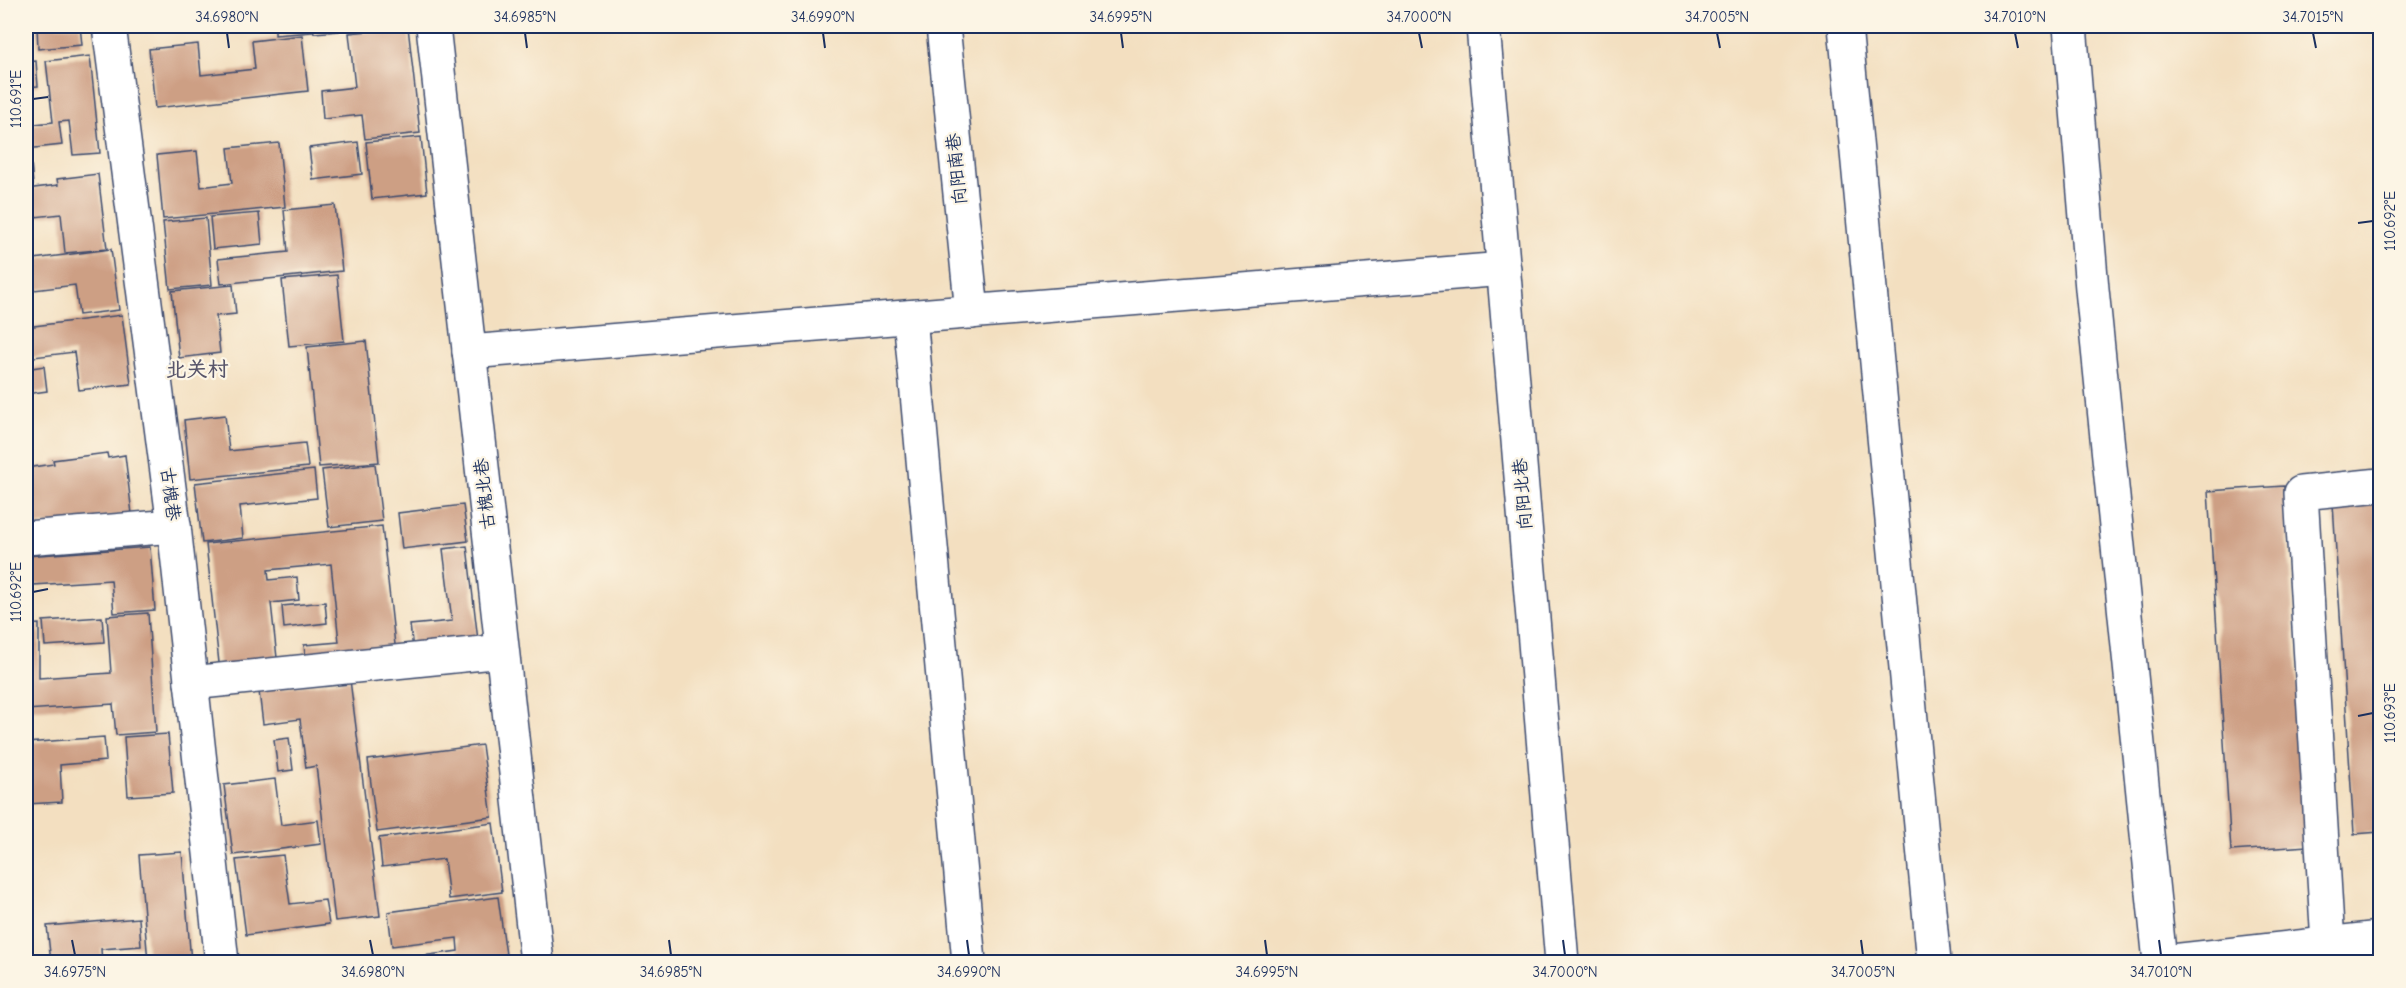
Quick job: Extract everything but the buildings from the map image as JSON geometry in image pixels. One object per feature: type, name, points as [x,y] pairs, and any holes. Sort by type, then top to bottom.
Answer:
[{"type":"street","name":"古槐巷","points":[[109,26],[174,525],[222,963]]},
{"type":"street","name":"古槐北巷","points":[[433,26],[537,963]]},
{"type":"street","name":"向阳南巷","points":[[942,26],[972,312]]},
{"type":"street","name":"向阳北巷","points":[[1483,26],[1562,963]]},
{"type":"street","points":[[1845,26],[1934,963]]},
{"type":"street","points":[[2070,26],[2092,289],[2161,963],[2380,938]]},
{"type":"street","points":[[469,352],[1504,269]]},
{"type":"street","points":[[910,317],[969,963]]},
{"type":"street","points":[[2328,944],[2301,493],[2380,486]]},
{"type":"street","points":[[26,538],[174,525]]},
{"type":"street","points":[[191,683],[502,651]]},
{"type":"district","name":"北关村","points":[[197,369]]}]
